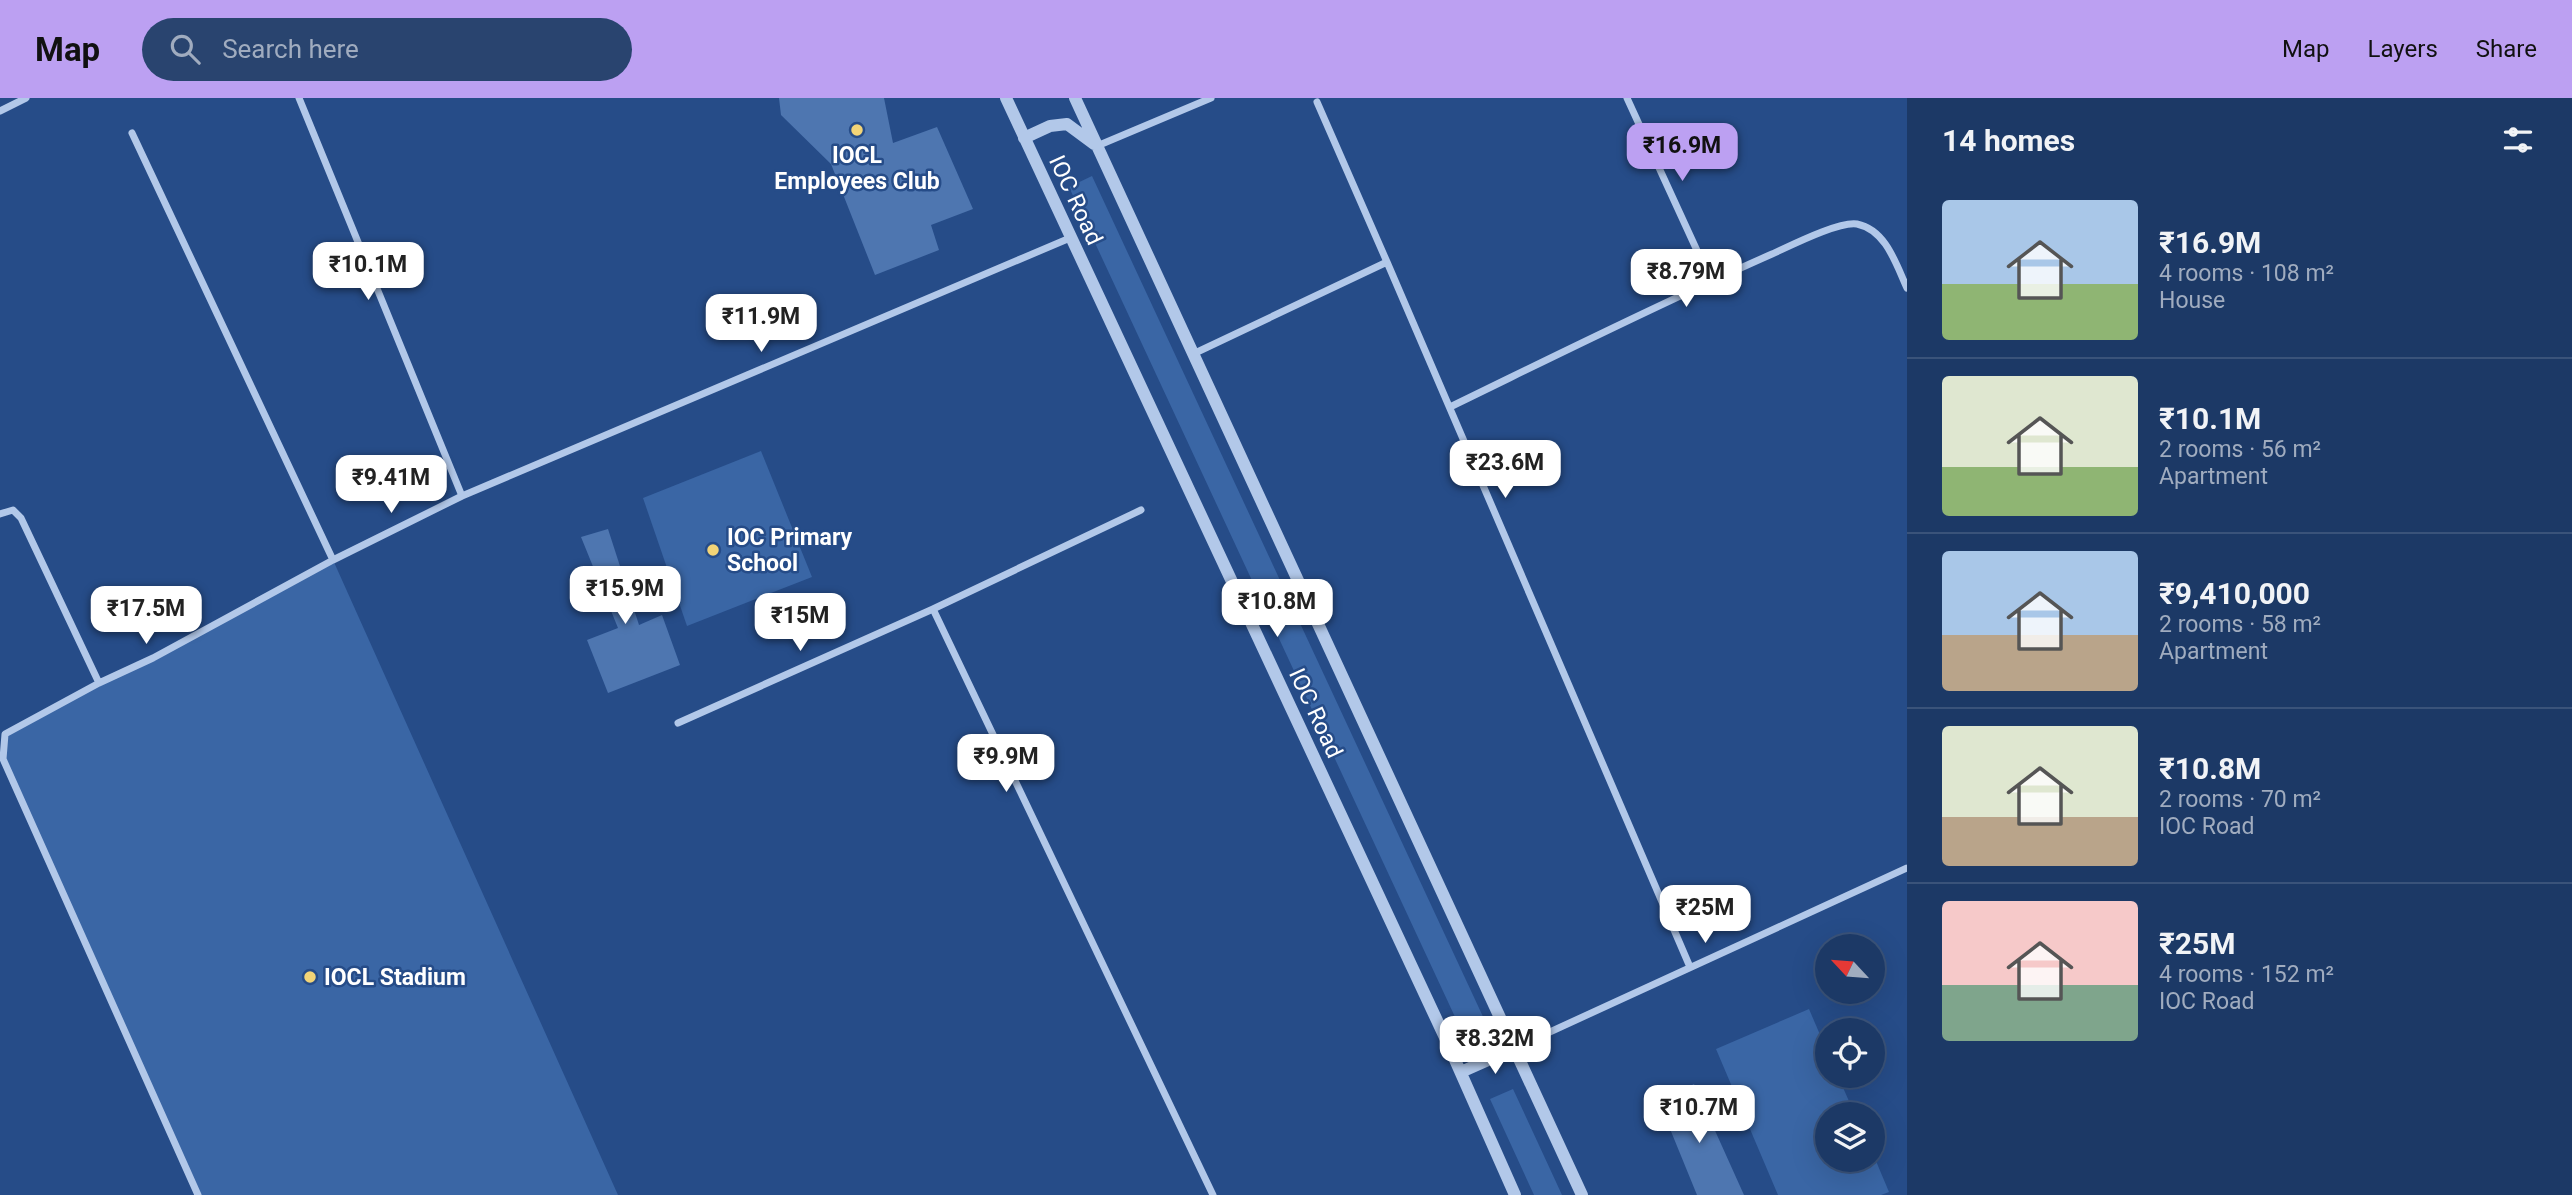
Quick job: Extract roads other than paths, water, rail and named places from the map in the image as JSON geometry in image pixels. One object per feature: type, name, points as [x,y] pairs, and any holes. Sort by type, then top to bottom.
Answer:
[{"type":"street","points":[[0,110],[26,98]]},
{"type":"street","points":[[299,98],[462,496]]},
{"type":"street","name":"IOC Road","points":[[1006,98],[1461,1072],[1515,1195]]},
{"type":"street","name":"IOC Road","points":[[1075,98],[1582,1195]]},
{"type":"street","points":[[1024,138],[1050,126],[1067,124],[1097,146],[1210,98]]},
{"type":"street","points":[[1627,98],[1712,281]]},
{"type":"street","points":[[1317,102],[1690,967]]},
{"type":"street","points":[[132,133],[333,559]]},
{"type":"street","points":[[1450,407],[1712,281],[1821,232],[1853,223],[1866,227],[1886,243],[1907,288]]},
{"type":"street","points":[[198,1195],[3,759],[2,735],[99,683],[153,658],[333,559],[462,496],[1070,238]]},
{"type":"street","points":[[1192,355],[1387,262]]},
{"type":"street","points":[[0,514],[13,510],[21,518],[99,683]]},
{"type":"street","points":[[678,723],[933,609],[1141,510]]},
{"type":"street","points":[[933,609],[1213,1195]]},
{"type":"street","points":[[1461,1072],[1907,868]]},
{"type":"place","name":"IOCL Employees Club","points":[[857,130]]},
{"type":"place","name":"IOC Primary School","points":[[713,550]]},
{"type":"place","name":"IOCL Stadium","points":[[310,977]]}]
